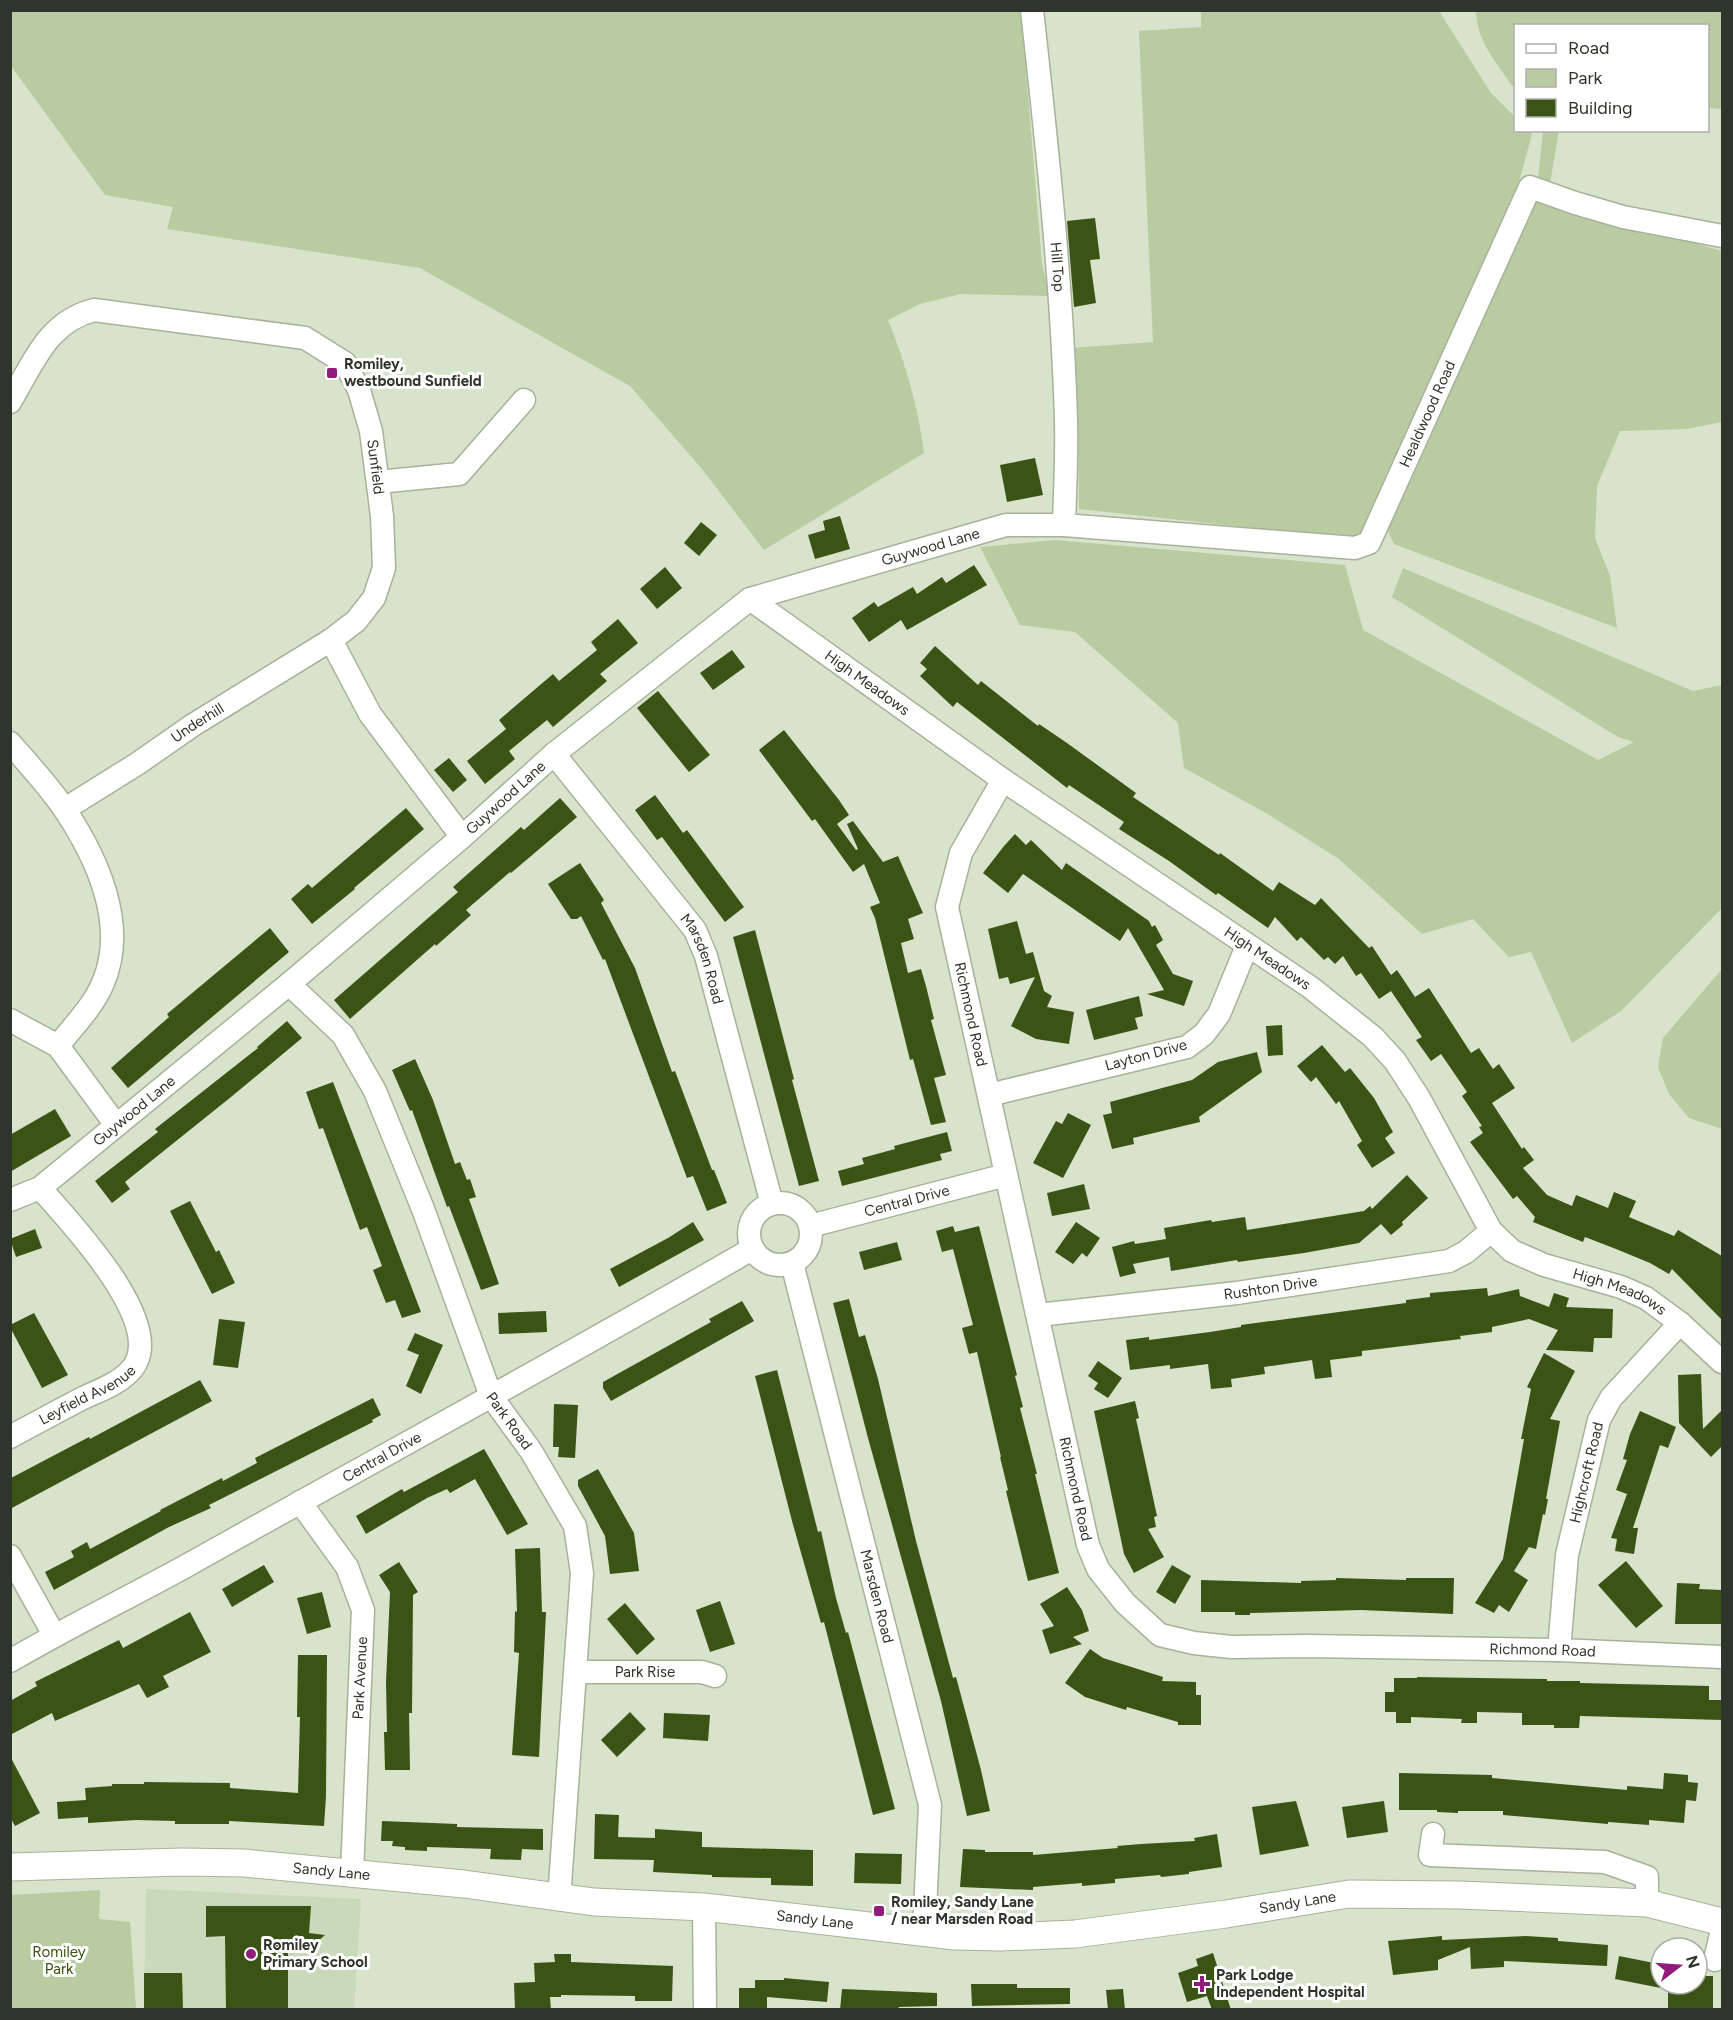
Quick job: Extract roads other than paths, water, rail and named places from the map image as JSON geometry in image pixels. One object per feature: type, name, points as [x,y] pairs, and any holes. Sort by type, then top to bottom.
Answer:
[{"type":"street","name":"Hill Top","points":[[1032,10],[1062,330],[1066,422],[1064,525]]},
{"type":"street","name":"Healdwood Road","points":[[1064,525],[1355,548],[1369,543],[1530,187],[1623,217],[1722,236]]},
{"type":"street","name":"Sunfield","points":[[10,402],[45,342],[58,327],[70,319],[94,310],[305,338],[345,363],[359,390],[370,431],[378,482],[384,568],[374,598],[356,621],[331,640]]},
{"type":"street","points":[[378,482],[459,474],[524,400]]},
{"type":"street","name":"Guywood Lane","points":[[10,1200],[40,1188],[289,984],[462,837],[554,754],[750,599],[1006,525],[1064,525]]},
{"type":"street","name":"High Meadows","points":[[750,599],[1004,780],[1310,987],[1373,1037],[1395,1061],[1419,1098],[1491,1231],[1512,1251],[1544,1265],[1621,1287],[1646,1298],[1680,1323],[1722,1362]]},
{"type":"street","points":[[331,640],[370,714],[462,837]]},
{"type":"street","name":"Underhill","points":[[65,809],[137,764],[193,725],[331,640]]},
{"type":"street","points":[[10,743],[65,809],[95,861],[112,917],[112,948],[104,982],[85,1014],[58,1046]]},
{"type":"street","name":"Marsden Road","points":[[554,754],[696,930],[706,956],[772,1204]]},
{"type":"street","name":"Richmond Road","points":[[1004,780],[961,853],[947,907],[1088,1545],[1098,1569],[1125,1603],[1160,1635],[1194,1643],[1232,1647],[1559,1650],[1722,1657]]},
{"type":"street","name":"Layton Drive","points":[[989,1095],[1187,1047],[1204,1034],[1219,1014],[1247,946]]},
{"type":"street","name":"Park Road","points":[[289,984],[343,1035],[375,1091],[423,1209],[491,1396],[531,1451],[575,1526],[582,1573],[559,1899]]},
{"type":"street","points":[[10,1020],[58,1046],[116,1125]]},
{"type":"street","name":"Central Drive","points":[[810,1226],[1006,1175]]},
{"type":"street","name":"Leyfield Avenue","points":[[10,1437],[122,1378],[136,1364],[141,1351],[136,1322],[116,1282],[99,1257],[40,1188]]},
{"type":"street","points":[[784,1203],[795,1207],[804,1215],[810,1226],[811,1237],[808,1248],[792,1263],[769,1264],[759,1258],[752,1249],[749,1235],[751,1221],[759,1210],[772,1204],[784,1203]]},
{"type":"street","name":"Rushton Drive","points":[[1038,1315],[1237,1293],[1449,1261],[1466,1252],[1491,1231]]},
{"type":"street","name":"Central Drive","points":[[10,1661],[536,1372],[752,1249]]},
{"type":"street","name":"Marsden Road","points":[[792,1263],[930,1805],[924,1932]]},
{"type":"street","name":"Highcroft Road","points":[[1559,1650],[1567,1555],[1599,1420],[1611,1398],[1680,1323]]},
{"type":"street","name":"Park Avenue","points":[[300,1502],[346,1567],[363,1610],[352,1873]]},
{"type":"street","points":[[10,1556],[54,1635]]},
{"type":"street","name":"Park Rise","points":[[576,1672],[702,1672],[715,1676]]},
{"type":"street","points":[[1433,1834],[1430,1855],[1605,1862],[1647,1877],[1647,1903]]},
{"type":"street","name":"Sandy Lane","points":[[10,1867],[182,1862],[244,1863],[464,1884],[559,1899],[704,1907],[955,1936],[1075,1934],[1226,1914],[1349,1894],[1459,1895],[1647,1903],[1722,1922]]},
{"type":"street","points":[[1621,1868],[1621,1902]]},
{"type":"street","points":[[704,1907],[705,2010]]},
{"type":"street","points":[[1715,1960],[1722,1930]]},
{"type":"place","name":"Romiley, westbound Sunfield","points":[[332,373]]},
{"type":"place","name":"Romiley, Sandy Lane / near Marsden Road","points":[[879,1911]]},
{"type":"place","name":"Romiley Primary School","points":[[251,1954]]},
{"type":"place","name":"Park Lodge Independent Hospital","points":[[1202,1984]]},
{"type":"park label","name":"Romiley Park","points":[[59,1960]]}]
